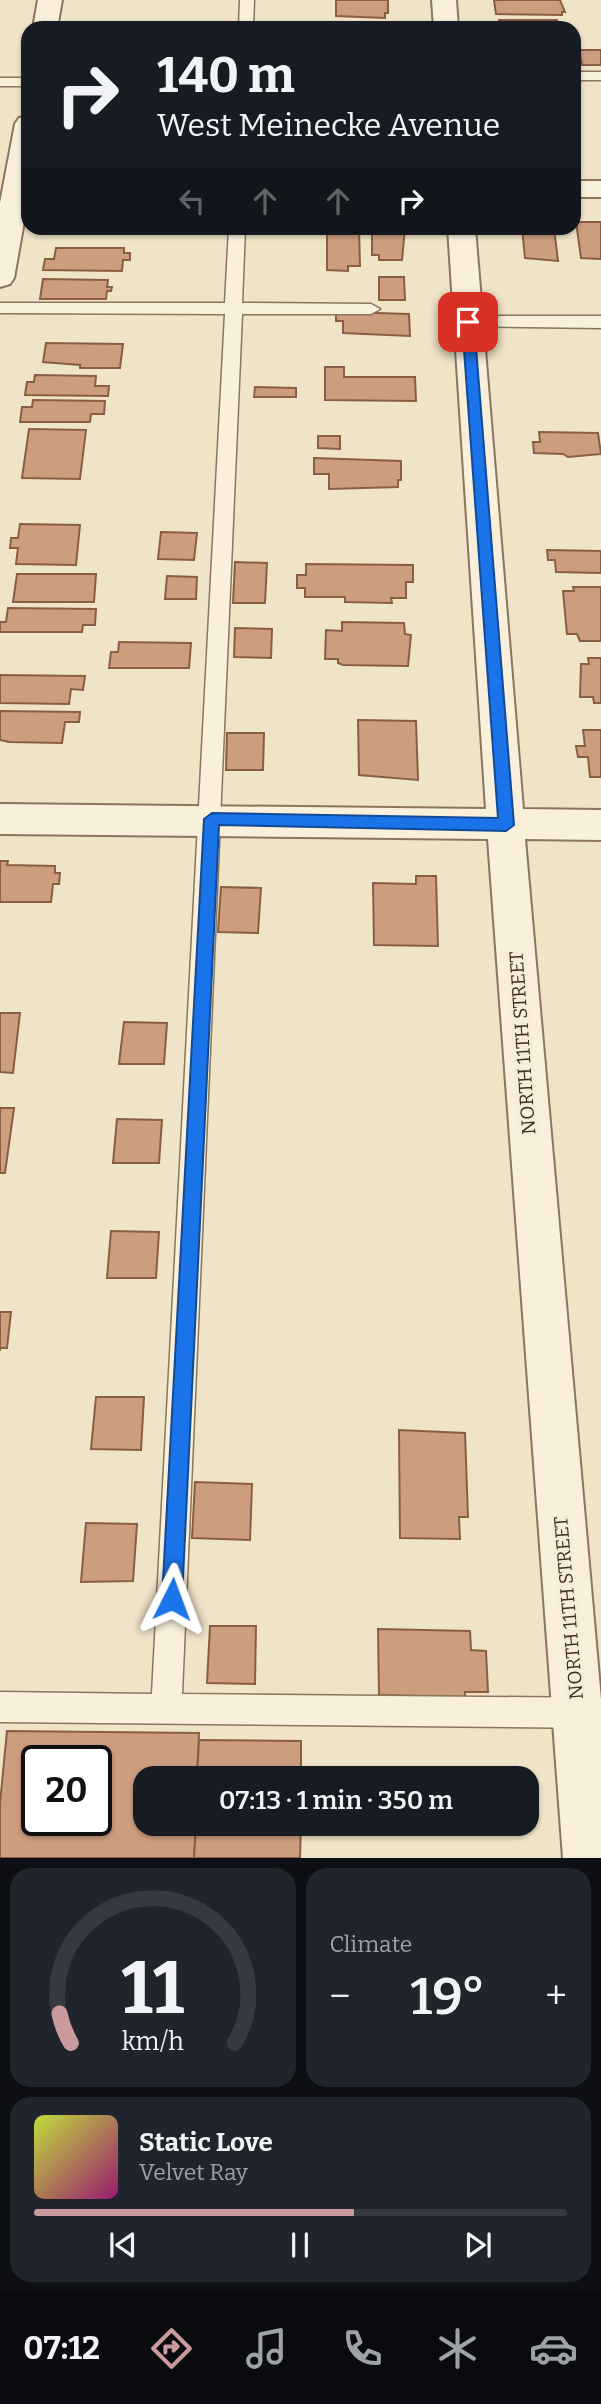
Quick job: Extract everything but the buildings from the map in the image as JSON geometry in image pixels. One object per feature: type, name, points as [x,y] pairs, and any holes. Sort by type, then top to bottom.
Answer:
[{"type":"street","points":[[46,21],[50,0]]},
{"type":"street","points":[[444,0],[446,21]]},
{"type":"street","points":[[0,278],[21,155]]},
{"type":"street","points":[[581,189],[601,189]]},
{"type":"street","name":"NORTH 11TH STREET","points":[[462,235],[506,825],[589,1713],[589,1858]]},
{"type":"street","points":[[0,819],[212,819],[601,825]]},
{"type":"lane","points":[[246,21],[247,0]]},
{"type":"lane","points":[[581,76],[601,76]]},
{"type":"lane","points":[[0,82],[21,82]]},
{"type":"lane","points":[[166,1709],[212,819],[237,235]]},
{"type":"lane","points":[[0,308],[371,309]]},
{"type":"lane","points":[[468,322],[601,322]]},
{"type":"lane","points":[[0,1707],[589,1713]]},
{"type":"route","points":[[172,1599],[212,819],[506,825],[468,322]]}]
